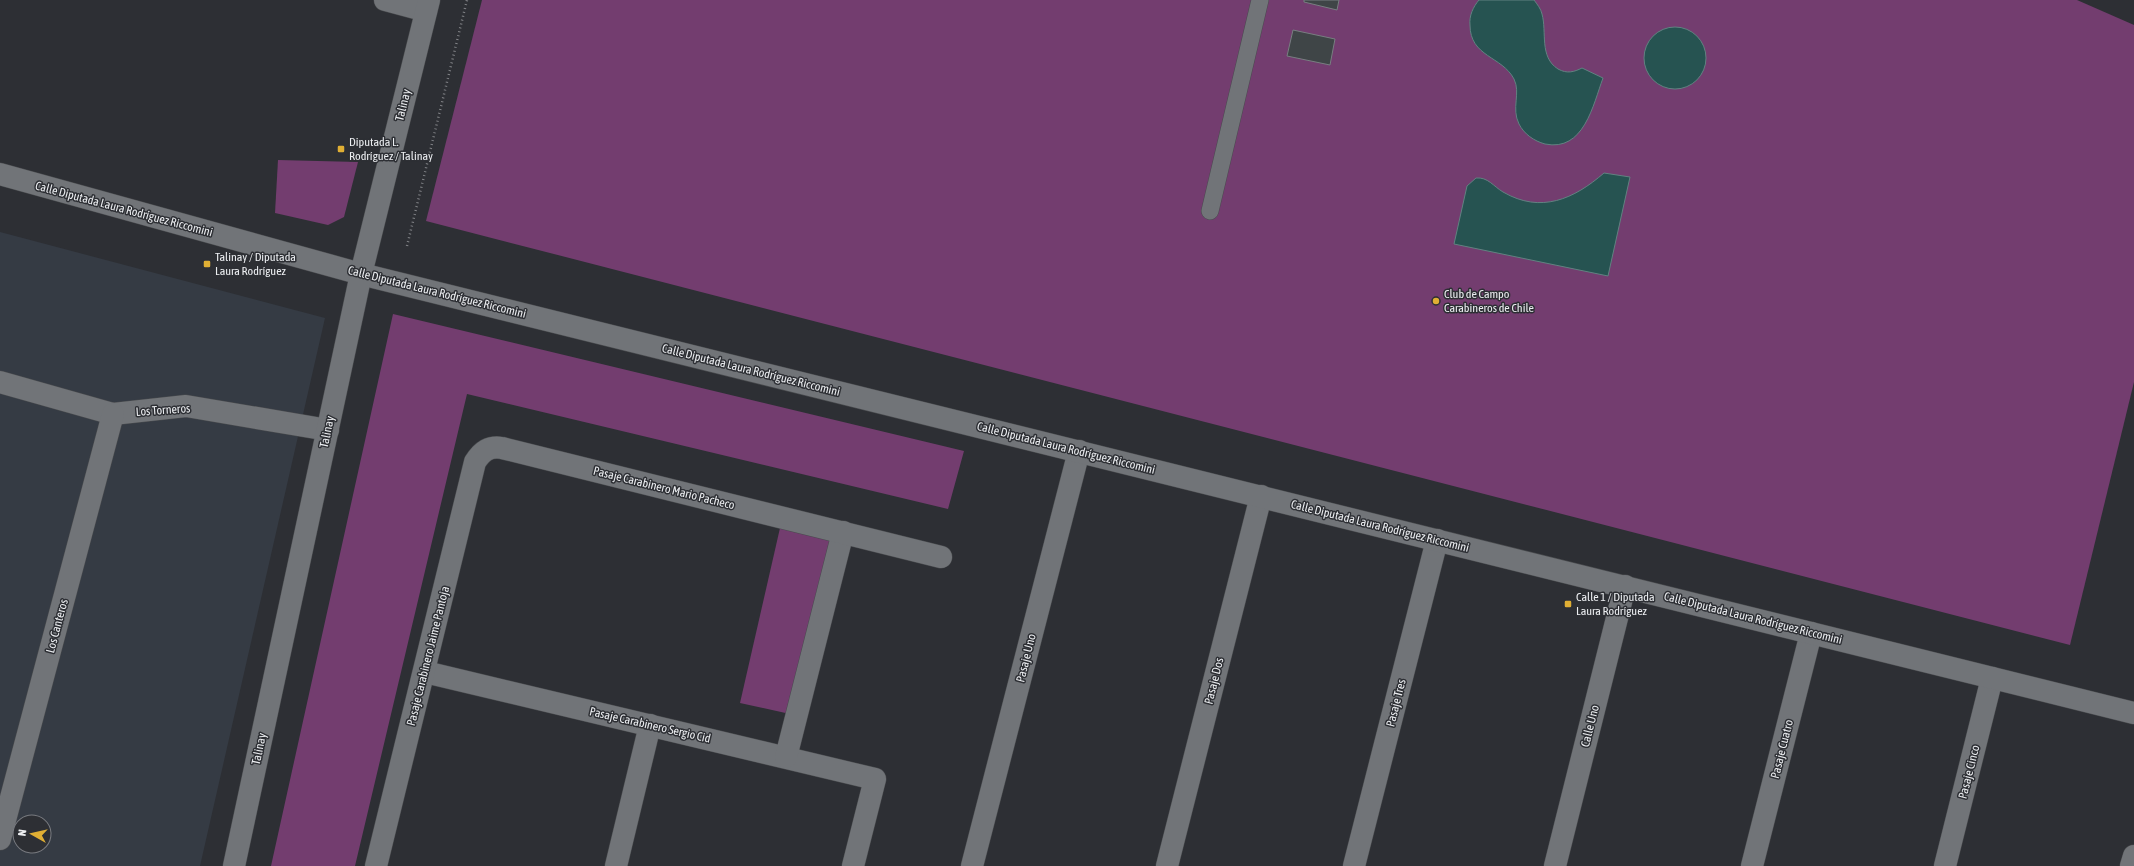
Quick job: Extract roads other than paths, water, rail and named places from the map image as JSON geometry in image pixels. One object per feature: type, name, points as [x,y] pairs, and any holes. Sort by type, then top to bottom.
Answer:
[{"type":"street","points":[[385,0],[427,5]]},
{"type":"street","name":"Talinay","points":[[234,866],[361,274],[427,5]]},
{"type":"street","name":"Calle Diputada Laura Rodríguez Riccomini","points":[[0,174],[361,274],[2134,713]]},
{"type":"street","name":"Los Torneros","points":[[0,382],[114,414],[186,406],[328,430]]},
{"type":"street","name":"Los Canteros","points":[[0,839],[114,414]]},
{"type":"street","name":"Pasaje Carabinero Mario Pacheco","points":[[486,450],[492,448],[502,448],[941,557]]},
{"type":"street","name":"Pasaje Carabinero Jaime Pantoja","points":[[376,866],[425,672],[475,462],[486,450]]},
{"type":"street","name":"Pasaje Uno","points":[[972,866],[1080,451]]},
{"type":"street","name":"Pasaje Dos","points":[[1167,866],[1260,496]]},
{"type":"street","points":[[786,757],[843,532]]},
{"type":"street","name":"Pasaje Tres","points":[[1354,866],[1437,540]]},
{"type":"street","name":"Calle Uno","points":[[1555,866],[1625,586]]},
{"type":"street","name":"Pasaje Cuatro","points":[[1752,866],[1811,633]]},
{"type":"street","name":"Pasaje Carabinero Sergio Cid","points":[[425,672],[875,779],[854,866]]},
{"type":"street","name":"Pasaje Cinco","points":[[1945,866],[1992,678]]},
{"type":"street","points":[[616,866],[650,725]]},
{"type":"street","points":[[2131,866],[2134,856]]},
{"type":"lane","points":[[1210,211],[1260,0]]},
{"type":"place","name":"Diputada L. Rodríguez / Talinay","points":[[341,149]]},
{"type":"place","name":"Talinay / Diputada Laura Rodríguez","points":[[207,264]]},
{"type":"place","name":"Club de Campo Carabineros de Chile","points":[[1436,301]]},
{"type":"place","name":"Calle 1 / Diputada Laura Rodríguez","points":[[1568,604]]}]
